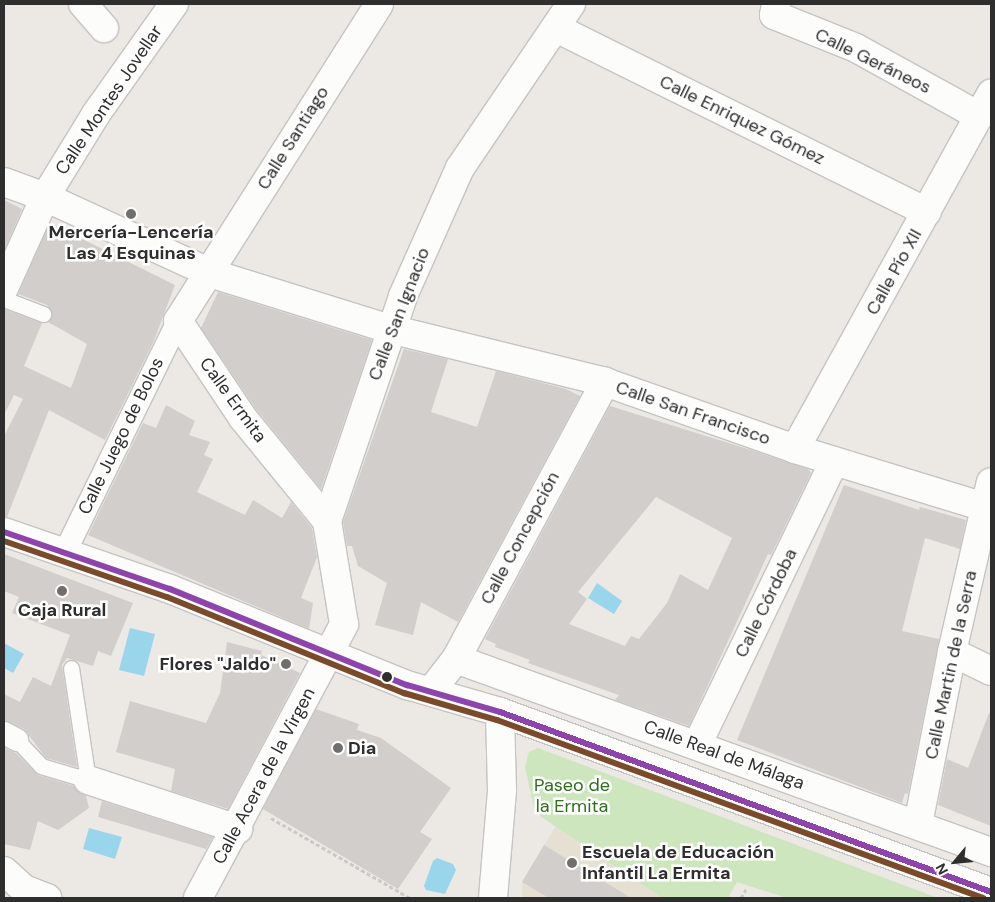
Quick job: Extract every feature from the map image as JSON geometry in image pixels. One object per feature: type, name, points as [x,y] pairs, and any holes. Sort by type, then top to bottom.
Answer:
[{"type":"street","points":[[83,4],[104,28]]},
{"type":"street","name":"Calle Montes Jovellar","points":[[4,288],[45,197],[96,114],[174,4]]},
{"type":"street","name":"Calle Santiago","points":[[210,273],[379,4]]},
{"type":"street","name":"Calle San Ignacio","points":[[330,654],[344,624],[327,521],[390,329],[460,168],[571,4]]},
{"type":"street","name":"Calle Geráneos","points":[[776,4],[774,15],[856,48],[985,105]]},
{"type":"street","name":"Calle Enriquez Gómez","points":[[556,28],[927,212]]},
{"type":"street","name":"Calle Pío XII","points":[[796,449],[985,105]]},
{"type":"street","name":"Calle San Francisco","points":[[4,182],[45,197],[210,273],[390,329],[605,382],[834,461],[989,499]]},
{"type":"street","points":[[178,321],[210,273]]},
{"type":"street","name":"Calle Ermita","points":[[178,321],[243,418],[327,521]]},
{"type":"street","name":"Calle Juego de Bolos","points":[[65,552],[178,321]]},
{"type":"street","name":"Calle Concepción","points":[[431,691],[456,659],[605,382]]},
{"type":"street","name":"Calle Córdoba","points":[[698,745],[834,461]]},
{"type":"street","name":"Calle Martin de la Serra","points":[[918,824],[952,652],[989,499]]},
{"type":"street","name":"Calle Real de Málaga","points":[[4,532],[65,552],[431,691],[500,712],[991,892]]},
{"type":"street","points":[[952,652],[991,671]]},
{"type":"street","name":"Calle Acera de la Virgen","points":[[198,898],[238,829],[330,654]]},
{"type":"street","name":"Calle Real de Málaga","points":[[456,659],[918,824],[991,852]]},
{"type":"street","points":[[493,898],[502,790],[500,712]]},
{"type":"street","points":[[88,780],[238,829]]},
{"type":"street","points":[[9,883],[47,898]]},
{"type":"lane","points":[[4,299],[43,314]]},
{"type":"lane","points":[[10,737],[41,766],[88,780],[70,668]]},
{"type":"path","points":[[280,824],[410,898]]},
{"type":"path","points":[[741,898],[746,889]]},
{"type":"shaded area","name":"Escuela de Educación Infantil La Ermita","points":[[556,826],[662,898],[522,898],[522,882]]},
{"type":"green space","name":"Paseo de la Ermita","points":[[538,748],[938,898],[787,898],[737,882],[728,898],[662,898],[540,816],[534,808],[525,767],[529,752]]},
{"type":"water","points":[[597,583],[622,601],[614,614],[588,598]]},
{"type":"water","points":[[130,628],[155,634],[144,676],[119,670]]},
{"type":"water","points":[[4,643],[24,654],[13,673],[4,668]]},
{"type":"water","points":[[89,828],[122,837],[115,859],[83,849]]},
{"type":"water","points":[[437,858],[453,864],[456,870],[445,894],[426,890],[424,886],[433,861]]},
{"type":"building","points":[[4,200],[22,209],[4,251]]},
{"type":"building","points":[[50,223],[175,285],[153,343],[105,440],[49,410],[7,517],[4,517],[4,436],[23,399],[14,395],[4,415],[4,309],[42,323],[24,366],[71,388],[87,344],[48,322],[52,313],[47,305],[18,294]]},
{"type":"building","points":[[218,292],[372,340],[321,489],[256,409],[201,328]]},
{"type":"building","points":[[404,349],[448,359],[431,412],[477,427],[496,371],[566,389],[580,396],[458,622],[421,602],[413,635],[375,625],[387,583],[358,566],[352,546],[347,546],[343,522]]},
{"type":"building","points":[[166,405],[195,421],[189,435],[210,442],[204,455],[213,459],[197,492],[245,515],[253,500],[282,518],[291,502],[312,528],[317,557],[301,598],[313,603],[309,629],[88,535],[143,423],[156,428]]},
{"type":"building","points":[[610,406],[808,469],[811,473],[771,555],[768,554],[689,726],[615,700],[619,695],[528,663],[530,660],[495,647],[496,644],[485,639]],"holes":[[[656,497],[732,538],[708,590],[680,574],[667,603],[639,639],[631,636],[625,646],[569,624],[587,599],[578,592]]]},
{"type":"building","points":[[844,485],[919,510],[920,507],[966,520],[960,549],[925,538],[902,631],[939,639],[908,794],[905,793],[902,803],[737,740]]},
{"type":"building","points":[[4,554],[133,603],[111,656],[98,651],[93,666],[67,658],[62,665],[77,767],[46,758],[24,729],[4,720],[4,694],[20,702],[33,677],[51,686],[70,635],[12,613],[19,597],[4,591]]},
{"type":"building","points":[[227,642],[262,651],[261,655],[300,673],[228,809],[171,791],[175,769],[116,752],[130,701],[206,723],[220,693]]},
{"type":"building","points":[[316,709],[359,724],[357,730],[381,738],[451,788],[420,832],[432,839],[398,889],[263,809]]},
{"type":"building","points":[[989,713],[991,713],[991,826],[938,805],[947,759],[968,768]]},
{"type":"building","points":[[4,748],[16,753],[38,775],[74,786],[86,796],[89,808],[58,830],[38,821],[30,850],[4,844]]},
{"type":"building","points":[[102,801],[213,837],[206,849],[98,817]]},
{"type":"building","points":[[544,845],[631,898],[549,898],[522,882]]},
{"type":"transit line","points":[[4,532],[170,589],[407,685],[500,712],[991,892]]},
{"type":"transit line","points":[[4,541],[167,597],[404,693],[497,720],[983,898]]},
{"type":"place","name":"Mercería-Lencería Las 4 Esquinas","points":[[131,214]]},
{"type":"place","name":"Caja Rural","points":[[62,591]]},
{"type":"place","name":"Flores \"Jaldo\"","points":[[286,664]]},
{"type":"place","name":"Dia","points":[[338,748]]},
{"type":"place","name":"Escuela de Educación Infantil La Ermita","points":[[572,863]]}]
